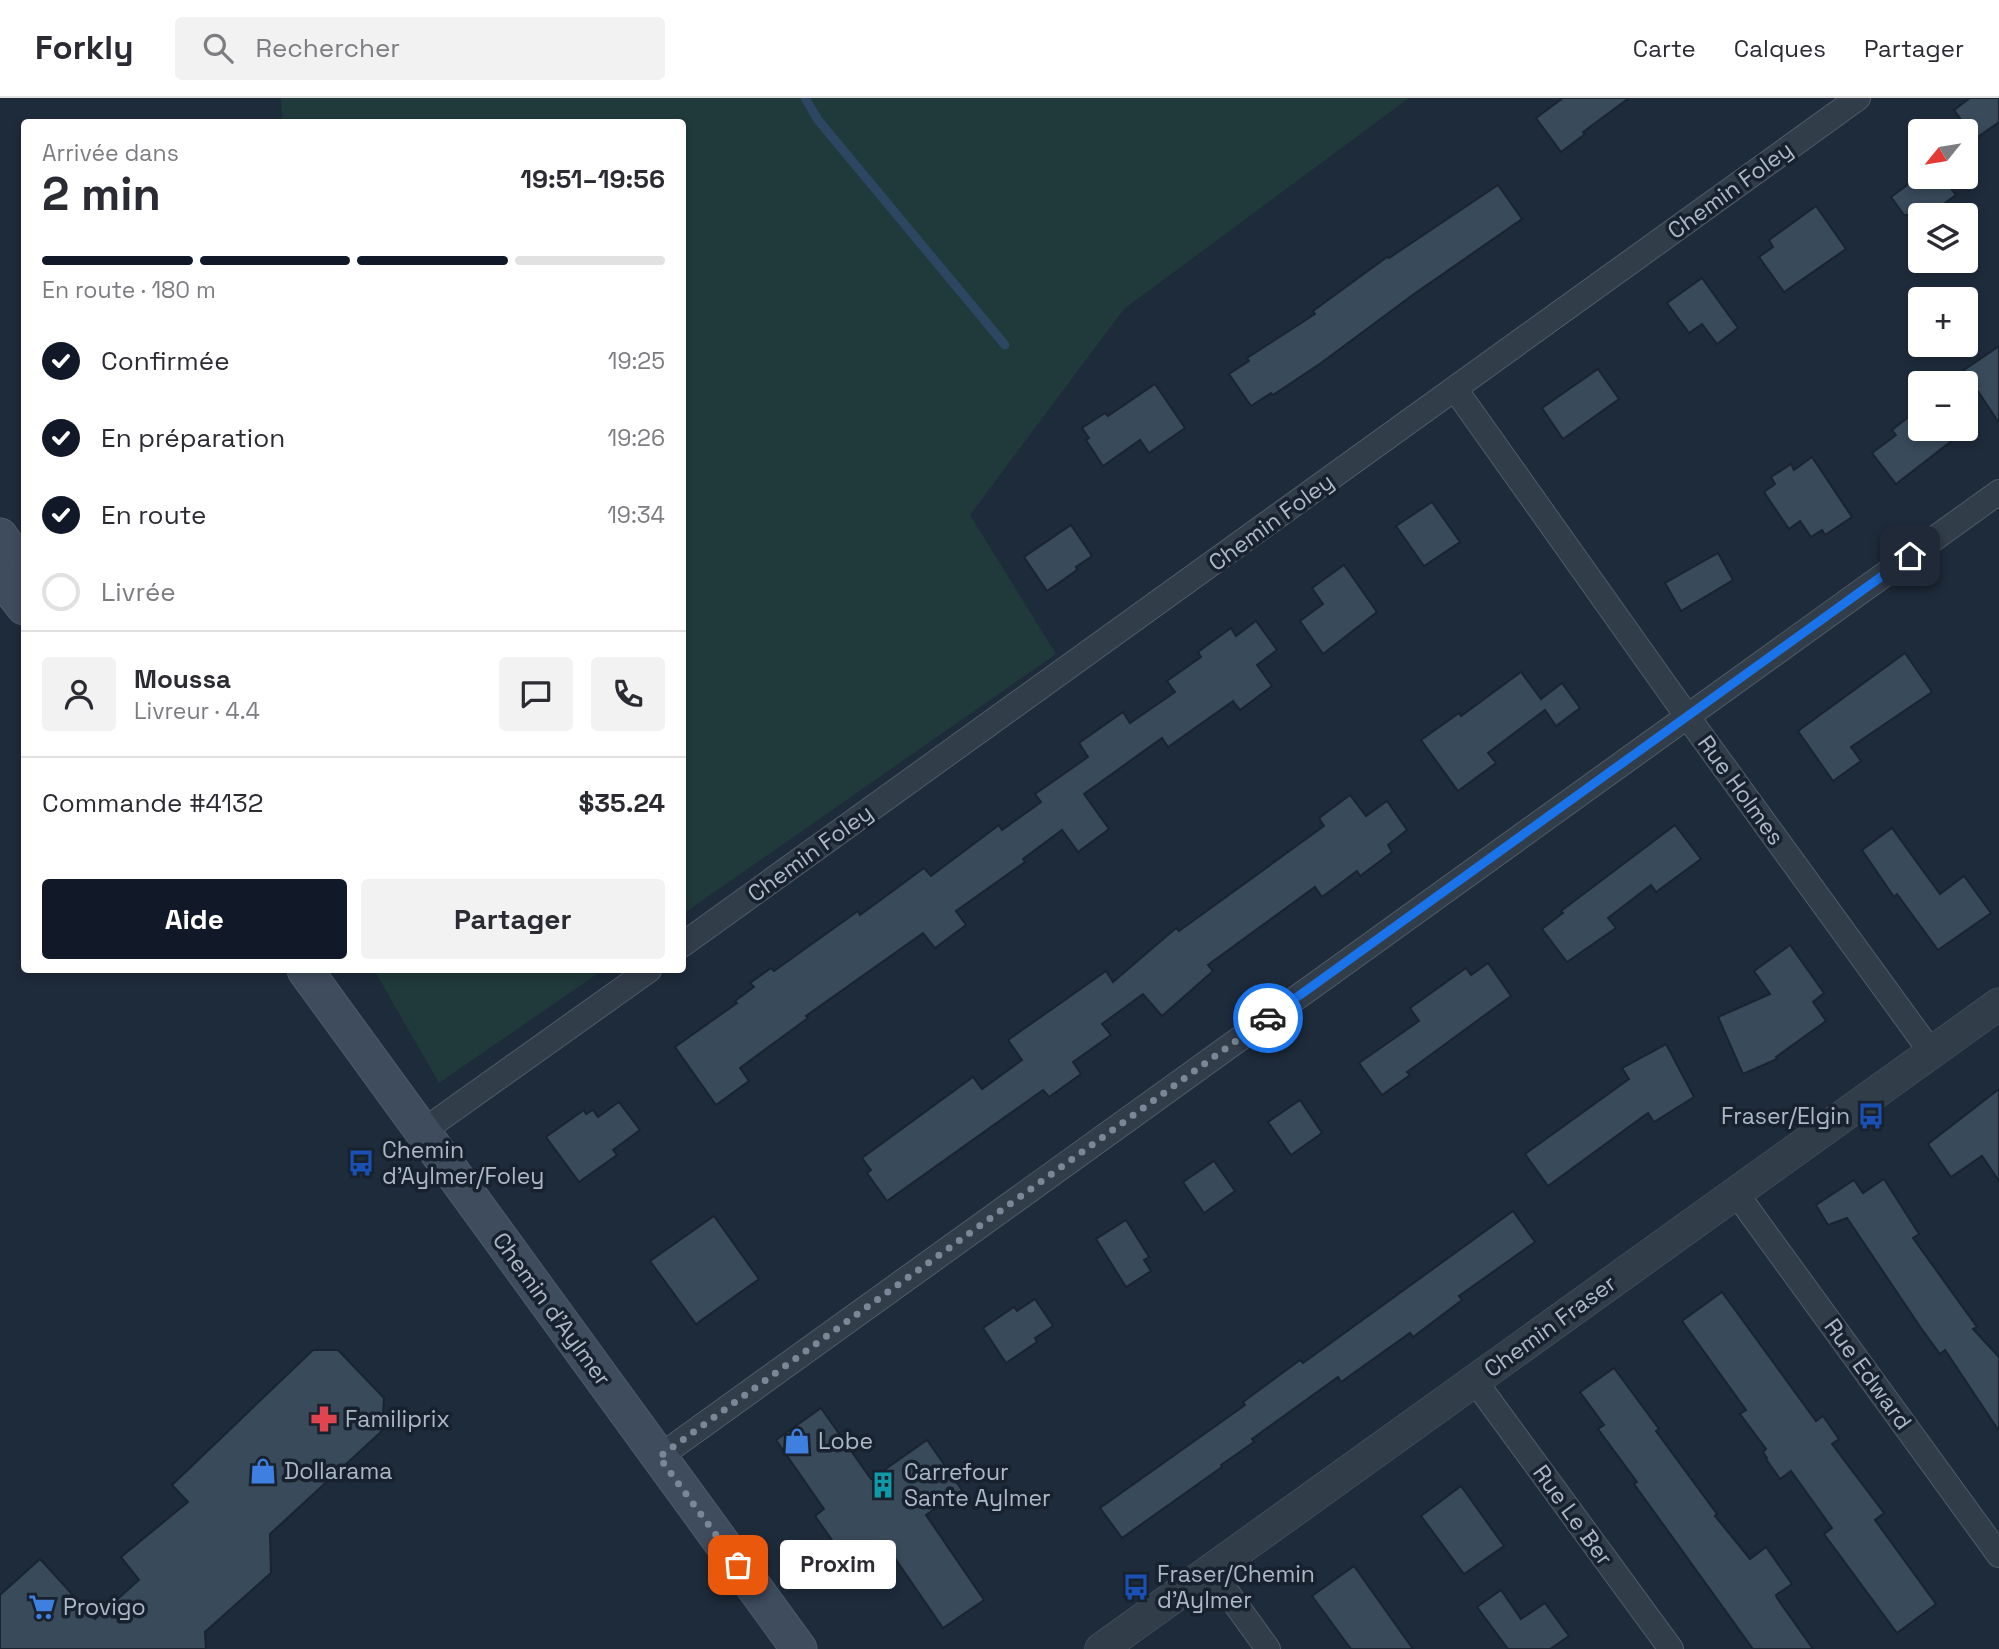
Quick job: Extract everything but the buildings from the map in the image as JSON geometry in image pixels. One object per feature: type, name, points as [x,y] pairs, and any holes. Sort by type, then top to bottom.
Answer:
[{"type":"main road","points":[[0,536],[21,567]]},
{"type":"main road","points":[[0,576],[21,603]]},
{"type":"main road","name":"Chemin d'Aylmer","points":[[307,973],[799,1649]]},
{"type":"main road","points":[[771,1611],[785,1649]]},
{"type":"street","name":"Chemin Foley","points":[[686,942],[1858,98]]},
{"type":"street","name":"Rue Holmes","points":[[1455,389],[1687,716],[1931,1052]]},
{"type":"street","points":[[659,1457],[1999,492]]},
{"type":"street","points":[[423,1132],[645,973]]},
{"type":"street","name":"Chemin Fraser","points":[[1101,1649],[1999,1004]]},
{"type":"street","name":"Rue Edward","points":[[1736,1193],[1999,1555]]},
{"type":"street","name":"Rue Le Ber","points":[[1475,1381],[1671,1649]]},
{"type":"street","points":[[1211,1570],[1268,1649]]},
{"type":"green space","points":[[281,98],[1409,98],[1124,309],[970,515],[1056,654],[686,912],[686,119],[282,119]]},
{"type":"green space","points":[[376,973],[599,973],[439,1083]]},
{"type":"waterway","points":[[805,98],[818,120],[1005,345]]},
{"type":"way so far","points":[[738,1565],[659,1457],[1268,1018]]},
{"type":"place","name":"Fraser/Elgin","points":[[1871,1116]]},
{"type":"place","name":"Chemin d'Aylmer/Foley","points":[[361,1163]]},
{"type":"place","name":"Familiprix","points":[[324,1419]]},
{"type":"place","name":"Lobe","points":[[797,1441]]},
{"type":"place","name":"Dollarama","points":[[263,1471]]},
{"type":"place","name":"Carrefour Sante Aylmer","points":[[883,1485]]},
{"type":"place","name":"Proxim","points":[[738,1565]]},
{"type":"place","name":"Fraser/Chemin d'Aylmer","points":[[1136,1587]]},
{"type":"place","name":"Provigo","points":[[42,1607]]},
{"type":"route","points":[[1268,1018],[1910,556]]}]
